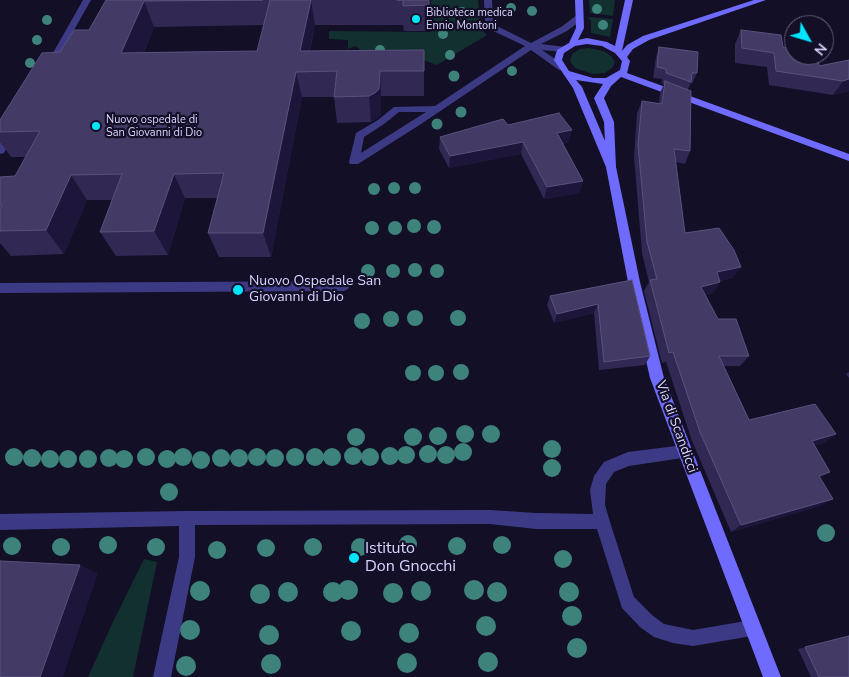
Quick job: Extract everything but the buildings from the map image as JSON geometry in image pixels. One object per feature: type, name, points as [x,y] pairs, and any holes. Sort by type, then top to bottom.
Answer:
[{"type":"main road","points":[[572,44],[580,28],[579,0]]},
{"type":"main road","points":[[621,53],[596,42],[572,44],[563,49],[558,60],[564,70],[578,78],[607,81],[618,76],[626,67],[621,53],[629,0]]},
{"type":"main road","points":[[621,53],[646,38],[762,0]]},
{"type":"main road","name":"Via di Scandicci","points":[[564,70],[578,87],[611,168]]},
{"type":"main road","points":[[618,76],[849,158]]},
{"type":"main road","name":"Via di Scandicci","points":[[618,76],[607,84],[599,98],[609,122],[611,168],[622,228],[657,378],[772,677]]},
{"type":"lane","points":[[44,76],[88,0]]},
{"type":"lane","points":[[489,0],[489,22],[496,30],[531,46],[564,70]]},
{"type":"lane","points":[[434,109],[397,108],[381,122],[359,135],[354,162],[418,122],[434,109],[531,46],[558,32],[580,17]]},
{"type":"lane","points":[[531,46],[563,49]]},
{"type":"lane","points":[[0,151],[15,126]]},
{"type":"lane","points":[[0,288],[344,286]]},
{"type":"lane","points":[[684,452],[628,459],[609,467],[599,481],[597,490],[602,522],[628,602],[646,621],[660,631],[673,635],[693,638],[752,628]]},
{"type":"lane","points":[[0,522],[187,518],[490,517],[543,521],[602,522]]},
{"type":"lane","points":[[162,677],[186,557],[187,518]]},
{"type":"green space","points":[[431,0],[478,0],[482,30],[487,35],[437,65],[426,61],[401,62],[356,51],[360,49],[355,46],[348,49],[348,40],[329,39],[329,31],[431,32]]},
{"type":"green space","points":[[589,0],[615,0],[613,16],[590,13]]},
{"type":"green space","points":[[588,17],[613,19],[610,37],[591,33],[591,21]]},
{"type":"green space","points":[[589,48],[604,51],[611,56],[615,62],[612,68],[605,73],[593,74],[575,68],[570,61],[572,54],[580,49]]},
{"type":"green space","points":[[144,559],[157,562],[133,677],[88,677],[112,624]]},
{"type":"place","name":"Biblioteca medica Ennio Montoni","points":[[416,19]]},
{"type":"place","name":"Nuovo ospedale di San Giovanni di Dio","points":[[96,126]]},
{"type":"place","name":"Nuovo Ospedale San Giovanni di Dio","points":[[238,290]]},
{"type":"place","name":"Istituto Don Gnocchi","points":[[354,558]]}]
